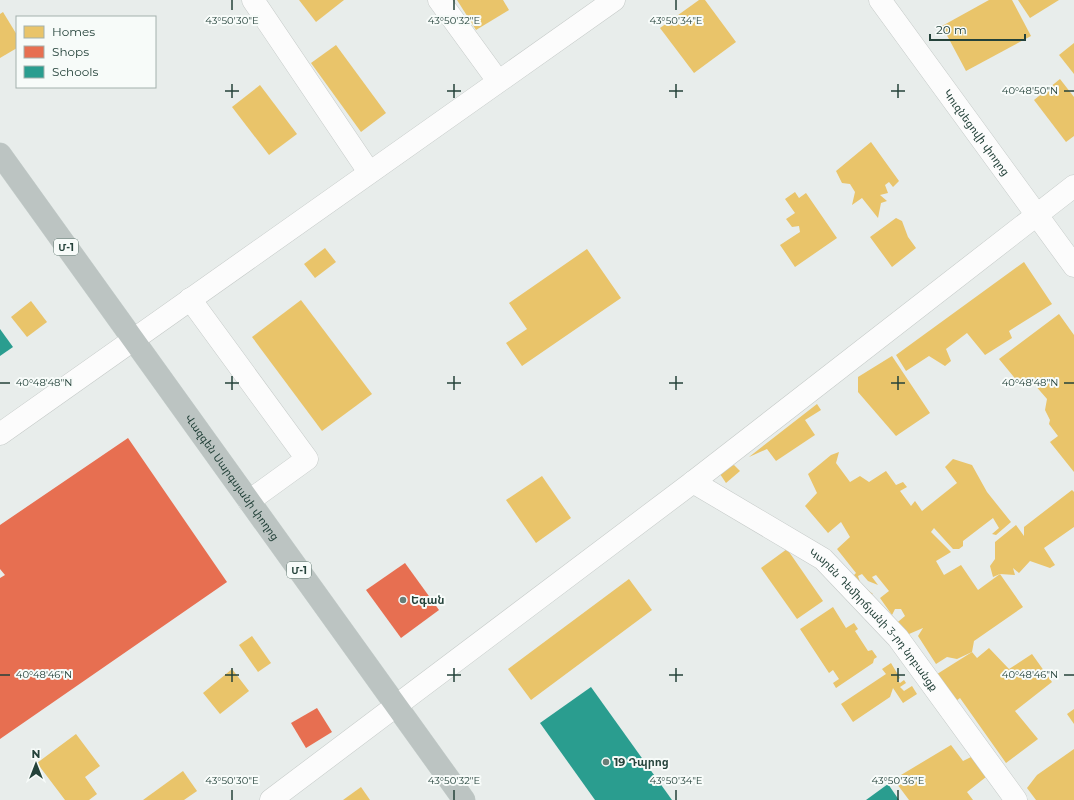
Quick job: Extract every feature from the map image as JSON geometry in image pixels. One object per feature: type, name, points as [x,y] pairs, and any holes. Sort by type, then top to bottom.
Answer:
[{"type":"highway","name":"Վազգեն Սարգսյանի փողոց","points":[[0,154],[464,800]]},
{"type":"street","points":[[254,0],[370,172]]},
{"type":"street","points":[[439,0],[498,81]]},
{"type":"street","points":[[0,434],[614,0]]},
{"type":"street","name":"Կուզնեցովի փողոց","points":[[880,0],[1074,266]]},
{"type":"street","points":[[271,800],[693,482],[1036,214],[1074,186]]},
{"type":"street","points":[[190,299],[307,459],[249,501]]},
{"type":"street","name":"Կարեն Դեմիրճյանի 3-րդ նրբանցք","points":[[693,482],[823,559],[898,638],[1016,800]]},
{"type":"building: Homes","points":[[299,0],[344,0],[316,22]]},
{"type":"building: Homes","points":[[457,0],[503,0],[509,10],[476,30]]},
{"type":"building: Homes","points":[[699,0],[705,0],[736,42],[694,73],[660,28]]},
{"type":"building: Homes","points":[[989,0],[1012,0],[1031,36],[966,71],[942,26]]},
{"type":"building: Homes","points":[[1018,0],[1059,0],[1030,18]]},
{"type":"building: Homes","points":[[3,12],[16,33],[16,49],[0,58],[0,14]]},
{"type":"building: Homes","points":[[1074,43],[1074,74],[1059,55]]},
{"type":"building: Homes","points":[[336,45],[386,113],[361,132],[311,63]]},
{"type":"building: Homes","points":[[1060,79],[1074,97],[1074,136],[1066,142],[1034,100]]},
{"type":"building: Homes","points":[[260,85],[297,134],[269,155],[232,107]]},
{"type":"building: Homes","points":[[871,142],[899,181],[893,187],[889,182],[885,185],[888,193],[880,195],[887,201],[881,203],[878,218],[862,198],[852,205],[855,192],[850,184],[842,183],[836,171]]},
{"type":"building: Homes","points":[[795,192],[799,198],[806,193],[837,238],[795,267],[780,245],[800,232],[799,226],[792,227],[786,219],[795,213],[785,199]]},
{"type":"building: Homes","points":[[896,218],[902,221],[908,237],[916,248],[892,267],[870,237]]},
{"type":"building: Homes","points":[[325,248],[336,262],[315,278],[304,264]]},
{"type":"building: Homes","points":[[587,249],[621,298],[522,366],[506,343],[527,329],[509,303]]},
{"type":"building: Homes","points":[[1024,262],[1052,304],[1009,331],[1012,338],[985,355],[967,333],[946,349],[951,361],[945,366],[929,356],[906,371],[896,355]]},
{"type":"building: Homes","points":[[301,300],[372,394],[322,431],[252,337]]},
{"type":"building: Homes","points":[[31,301],[47,322],[27,337],[11,317]]},
{"type":"building: Homes","points":[[1059,314],[1074,335],[1074,472],[1050,442],[1058,436],[1049,424],[1050,420],[1045,410],[1047,399],[1034,384],[1029,385],[1023,378],[1018,382],[999,359]]},
{"type":"building: Homes","points":[[892,356],[930,413],[896,436],[858,392],[858,377]]},
{"type":"building: Homes","points":[[817,404],[821,410],[805,420],[815,435],[776,461],[767,449],[749,457]]},
{"type":"building: Homes","points":[[839,452],[836,463],[850,482],[860,476],[869,482],[886,471],[896,485],[903,482],[907,487],[900,491],[911,506],[915,501],[922,511],[957,483],[945,467],[953,459],[972,465],[987,492],[1011,522],[996,535],[992,534],[999,528],[993,518],[963,541],[963,546],[959,549],[953,549],[934,528],[931,532],[951,552],[936,561],[944,575],[961,565],[978,590],[1000,574],[1023,607],[974,641],[972,652],[957,659],[947,657],[936,664],[918,636],[923,628],[902,637],[893,626],[905,616],[901,609],[895,609],[892,615],[880,598],[889,591],[876,575],[872,577],[878,585],[868,581],[862,574],[858,576],[861,585],[873,594],[863,598],[850,579],[856,573],[837,549],[850,537],[841,522],[828,533],[805,506],[817,493],[808,474],[831,455]]},
{"type":"building: Homes","points":[[734,465],[740,471],[726,483],[718,471]]},
{"type":"building: Homes","points":[[542,476],[571,518],[536,543],[506,500]]},
{"type":"building: Homes","points":[[1072,490],[1074,492],[1074,527],[1044,548],[1055,565],[1050,568],[1030,561],[1019,573],[1013,568],[1015,575],[1000,574],[993,577],[990,566],[995,559],[995,542],[1016,525],[1024,536],[1024,527]]},
{"type":"building: Homes","points":[[787,549],[823,601],[797,619],[761,568]]},
{"type":"building: Homes","points":[[629,579],[652,610],[531,700],[508,669]]},
{"type":"building: Homes","points":[[833,607],[846,628],[854,623],[858,629],[855,631],[868,651],[872,650],[877,657],[874,659],[873,663],[836,688],[833,683],[839,679],[833,670],[829,673],[800,629]]},
{"type":"building: Homes","points":[[252,636],[271,663],[258,672],[239,645]]},
{"type":"building: Homes","points":[[989,648],[1009,669],[1032,654],[1052,682],[1015,711],[1038,739],[1006,763],[960,698],[952,704],[934,676],[972,652],[977,658]]},
{"type":"building: Homes","points":[[891,663],[900,678],[897,680],[900,683],[904,680],[906,683],[900,687],[904,691],[912,686],[917,694],[903,703],[893,688],[890,697],[853,722],[841,704],[886,674],[882,669]]},
{"type":"building: Homes","points":[[232,669],[249,691],[220,714],[203,693]]},
{"type":"building: Homes","points":[[1074,709],[1074,724],[1067,714]]},
{"type":"building: Homes","points":[[76,734],[100,766],[85,777],[97,794],[89,800],[65,800],[37,763]]},
{"type":"building: Homes","points":[[951,745],[963,761],[975,755],[986,777],[967,792],[973,800],[909,800],[897,784],[901,775]]},
{"type":"building: Homes","points":[[1074,749],[1074,800],[1036,800],[1027,788],[1037,775]]},
{"type":"building: Homes","points":[[183,771],[197,791],[184,800],[143,800]]},
{"type":"building: Homes","points":[[361,787],[370,800],[343,800]]},
{"type":"building: Shops","points":[[128,438],[227,582],[0,739],[0,578],[5,575],[0,569],[0,525]]},
{"type":"building: Shops","name":"Եգան","points":[[405,563],[439,610],[401,638],[366,590]]},
{"type":"building: Shops","points":[[317,708],[332,732],[306,748],[291,723]]},
{"type":"building: Schools","points":[[0,329],[13,347],[0,356]]},
{"type":"building: Schools","name":"19 Դպրոց","points":[[591,687],[672,800],[595,800],[540,723]]},
{"type":"building: Schools","points":[[888,784],[899,800],[866,800]]},
{"type":"place","name":"Եգան","points":[[403,600]]},
{"type":"place","name":"19 Դպրոց","points":[[606,762]]}]
